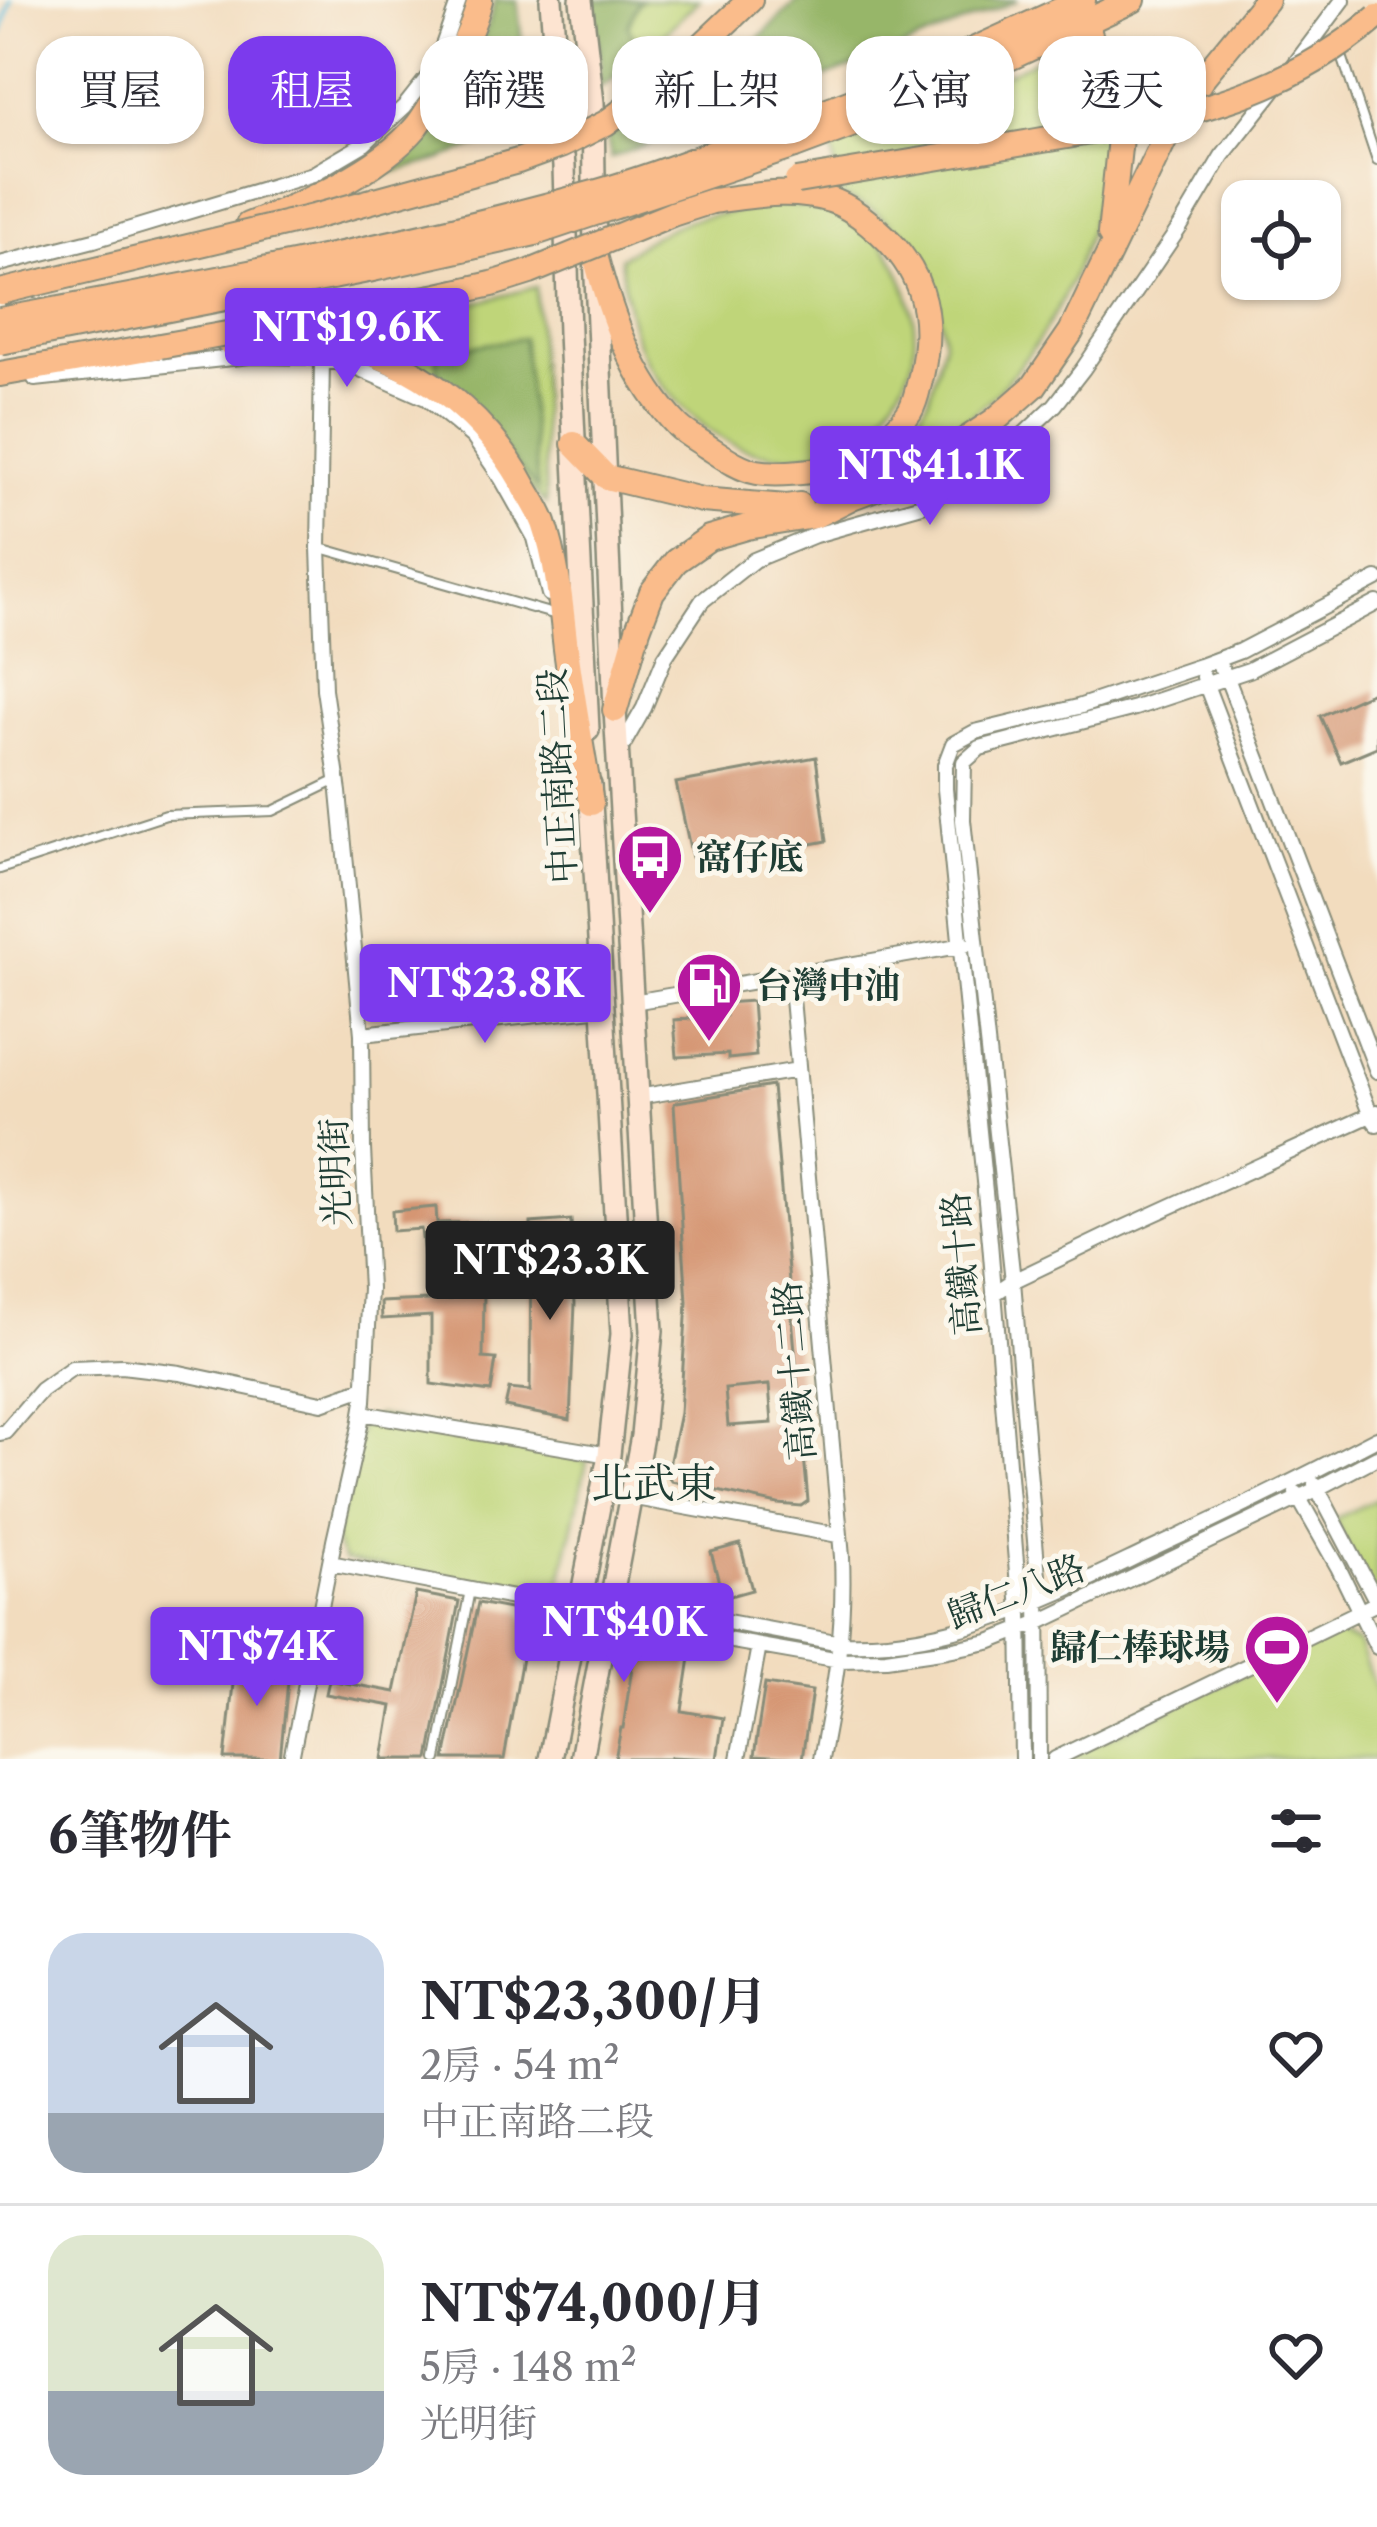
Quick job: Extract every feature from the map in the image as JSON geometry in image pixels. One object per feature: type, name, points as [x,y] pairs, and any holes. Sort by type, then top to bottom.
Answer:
[{"type":"highway","points":[[190,248],[315,198],[391,150],[417,125],[447,77],[474,26],[480,0]]},
{"type":"highway","points":[[0,292],[403,194],[562,146],[606,123],[674,73],[750,0]]},
{"type":"highway","points":[[822,121],[1083,0]]},
{"type":"highway","points":[[822,127],[924,98],[1133,0]]},
{"type":"highway","points":[[615,710],[652,592],[676,561],[709,538],[814,516],[916,473],[994,421],[1034,386],[1071,332],[1165,138],[1203,77],[1266,0]]},
{"type":"highway","points":[[0,378],[491,284],[712,201],[797,181],[1147,122],[1216,105],[1302,69],[1377,17]]},
{"type":"highway","points":[[1087,28],[1110,86],[1120,138],[1105,266]]},
{"type":"highway","points":[[0,320],[476,223],[762,144]]},
{"type":"highway","points":[[0,342],[535,233],[769,144]]},
{"type":"highway","points":[[596,255],[624,344],[679,428],[753,472],[821,470],[851,460],[911,410],[926,355],[928,325],[921,286],[892,241],[833,200],[766,194],[712,201]]},
{"type":"highway","points":[[160,346],[274,340],[371,353],[423,379],[474,416],[511,461],[544,521],[560,595],[591,803]]},
{"type":"highway","points":[[574,444],[605,477],[702,500],[786,507],[852,497]]},
{"type":"street","points":[[0,264],[313,174],[364,144],[405,106],[435,68],[459,0]]},
{"type":"street","name":"中正南路二段","points":[[550,1759],[609,1455],[622,1334],[591,803],[564,167],[551,0]]},
{"type":"street","name":"中正南路二段","points":[[581,0],[592,103],[615,710],[652,1331],[645,1413],[581,1759]]},
{"type":"street","points":[[618,754],[665,657],[702,602],[754,560],[815,536],[922,505],[1002,455],[1055,405],[1180,227],[1222,156],[1343,0]]},
{"type":"street","points":[[0,378],[251,356],[308,357],[351,365],[426,398],[473,437],[502,479],[535,538],[565,644]]},
{"type":"street","name":"光明街","points":[[291,1759],[362,1413],[370,1289],[362,1034],[325,689],[320,548],[322,361]]},
{"type":"street","points":[[994,1294],[1121,1229],[1375,1117],[1200,666],[1377,579]]},
{"type":"street","points":[[1205,686],[1249,670],[1377,603]]},
{"type":"street","points":[[1216,660],[1377,1071]]},
{"type":"street","name":"高鐵十路","points":[[1022,1759],[1021,1611],[945,765],[953,744],[975,732],[1078,707],[1200,666]]},
{"type":"street","name":"高鐵十路","points":[[1040,1759],[1039,1603],[1013,1281],[963,820],[964,762],[980,748],[1205,686]]},
{"type":"street","points":[[633,1002],[978,944]]},
{"type":"street","name":"高鐵十二路","points":[[790,976],[844,1607],[840,1660],[821,1759]]},
{"type":"street","points":[[362,1034],[603,1008]]},
{"type":"street","points":[[638,1096],[798,1070]]},
{"type":"street","points":[[0,1432],[41,1390],[72,1368],[122,1366],[180,1373],[322,1403],[364,1388]]},
{"type":"street","points":[[362,1413],[609,1455]]},
{"type":"street","name":"歸仁八路","points":[[580,1605],[840,1660],[886,1659],[989,1642],[1040,1622],[1295,1490],[1309,1474],[1377,1438]]},
{"type":"street","name":"歸仁八路","points":[[609,1611],[841,1643],[945,1633],[1021,1611],[1295,1490],[1318,1488],[1377,1456]]},
{"type":"street","points":[[1055,1759],[1377,1603],[1309,1474]]},
{"type":"street","points":[[1295,1490],[1377,1647]]},
{"type":"street","points":[[630,1497],[838,1535]]},
{"type":"street","points":[[330,1563],[555,1606]]},
{"type":"street","points":[[738,1759],[759,1646]]},
{"type":"lane","points":[[1333,16],[1347,76],[1377,160]]},
{"type":"lane","points":[[320,548],[554,614]]},
{"type":"lane","points":[[0,869],[166,815],[273,811],[337,780]]},
{"type":"lane","points":[[437,1759],[470,1590]]},
{"type":"lane","points":[[555,1606],[580,1605]]},
{"type":"lane","points":[[555,1606],[580,1605]]},
{"type":"green space","points":[[495,0],[517,0],[521,36],[483,36]]},
{"type":"green space","points":[[593,0],[699,0],[662,36],[612,36],[612,79],[599,89],[601,64]]},
{"type":"green space","points":[[593,0],[644,0],[628,26],[633,36],[612,36],[612,79],[599,89],[601,64]]},
{"type":"green space","points":[[798,0],[1018,0],[931,36],[846,36],[846,69],[822,78],[822,36],[762,36]]},
{"type":"green space","points":[[1038,59],[1038,144],[1104,144],[1087,239],[1046,329],[1006,382],[960,423],[888,463],[883,453],[905,440],[929,398],[944,341],[935,287],[916,244],[875,211],[840,195],[832,146],[846,141],[1014,144],[1014,70]]},
{"type":"green space","points":[[612,134],[612,144],[649,144],[611,158],[607,137]]},
{"type":"green space","points":[[419,139],[420,144],[482,144],[363,180],[403,154]]},
{"type":"green space","points":[[775,204],[837,215],[870,231],[901,275],[914,330],[909,370],[874,425],[839,446],[801,455],[761,453],[725,440],[671,395],[653,373],[636,338],[620,258],[689,220]]},
{"type":"green space","points":[[536,287],[546,504],[387,347],[323,327],[460,307]]},
{"type":"green space","points":[[523,338],[538,490],[438,374],[436,352]]},
{"type":"green space","points":[[377,1415],[587,1461],[558,1594],[344,1561],[334,1541],[360,1426]]},
{"type":"green space","points":[[1377,1499],[1377,1608],[1334,1519]]},
{"type":"green space","name":"歸仁棒球場","points":[[1332,1632],[1358,1643],[1377,1694],[1377,1759],[1063,1759]]},
{"type":"building","points":[[1377,690],[1377,747],[1341,762],[1320,716]]},
{"type":"building","points":[[816,757],[827,841],[715,862],[714,853],[692,857],[676,783]]},
{"type":"building","points":[[752,1001],[756,1056],[677,1057],[674,1020],[725,1016],[724,1003]]},
{"type":"building","points":[[772,1086],[808,1501],[801,1506],[671,1481],[667,1474],[680,1413],[687,1302],[677,1102]],"holes":[[[769,1385],[772,1423],[728,1426],[725,1389]]]},
{"type":"building","points":[[436,1207],[437,1223],[485,1222],[483,1358],[496,1359],[491,1392],[431,1384],[431,1316],[382,1319],[381,1302],[451,1299],[450,1251],[424,1254],[421,1229],[393,1231],[392,1211]]},
{"type":"building","points":[[571,1220],[575,1304],[570,1420],[505,1407],[509,1389],[530,1391],[531,1223]]},
{"type":"building","points":[[740,1544],[752,1590],[723,1598],[711,1552]]},
{"type":"building","points":[[416,1593],[459,1601],[429,1759],[383,1759],[392,1706],[326,1694],[329,1680],[395,1692]]},
{"type":"building","points":[[478,1603],[520,1611],[528,1624],[504,1759],[445,1759]]},
{"type":"building","points":[[636,1641],[691,1651],[682,1711],[723,1718],[717,1759],[615,1759]]},
{"type":"building","points":[[236,1656],[290,1662],[280,1759],[225,1759]]},
{"type":"building","points":[[765,1684],[812,1691],[802,1759],[754,1756]]},
{"type":"waterway","points":[[0,38],[11,0]]},
{"type":"place","name":"窩仔底","points":[[650,916]]},
{"type":"place","name":"台灣中油","points":[[709,1044]]},
{"type":"place","name":"歸仁棒球場","points":[[1277,1706]]},
{"type":"district","name":"北武東","points":[[654,1483]]}]
